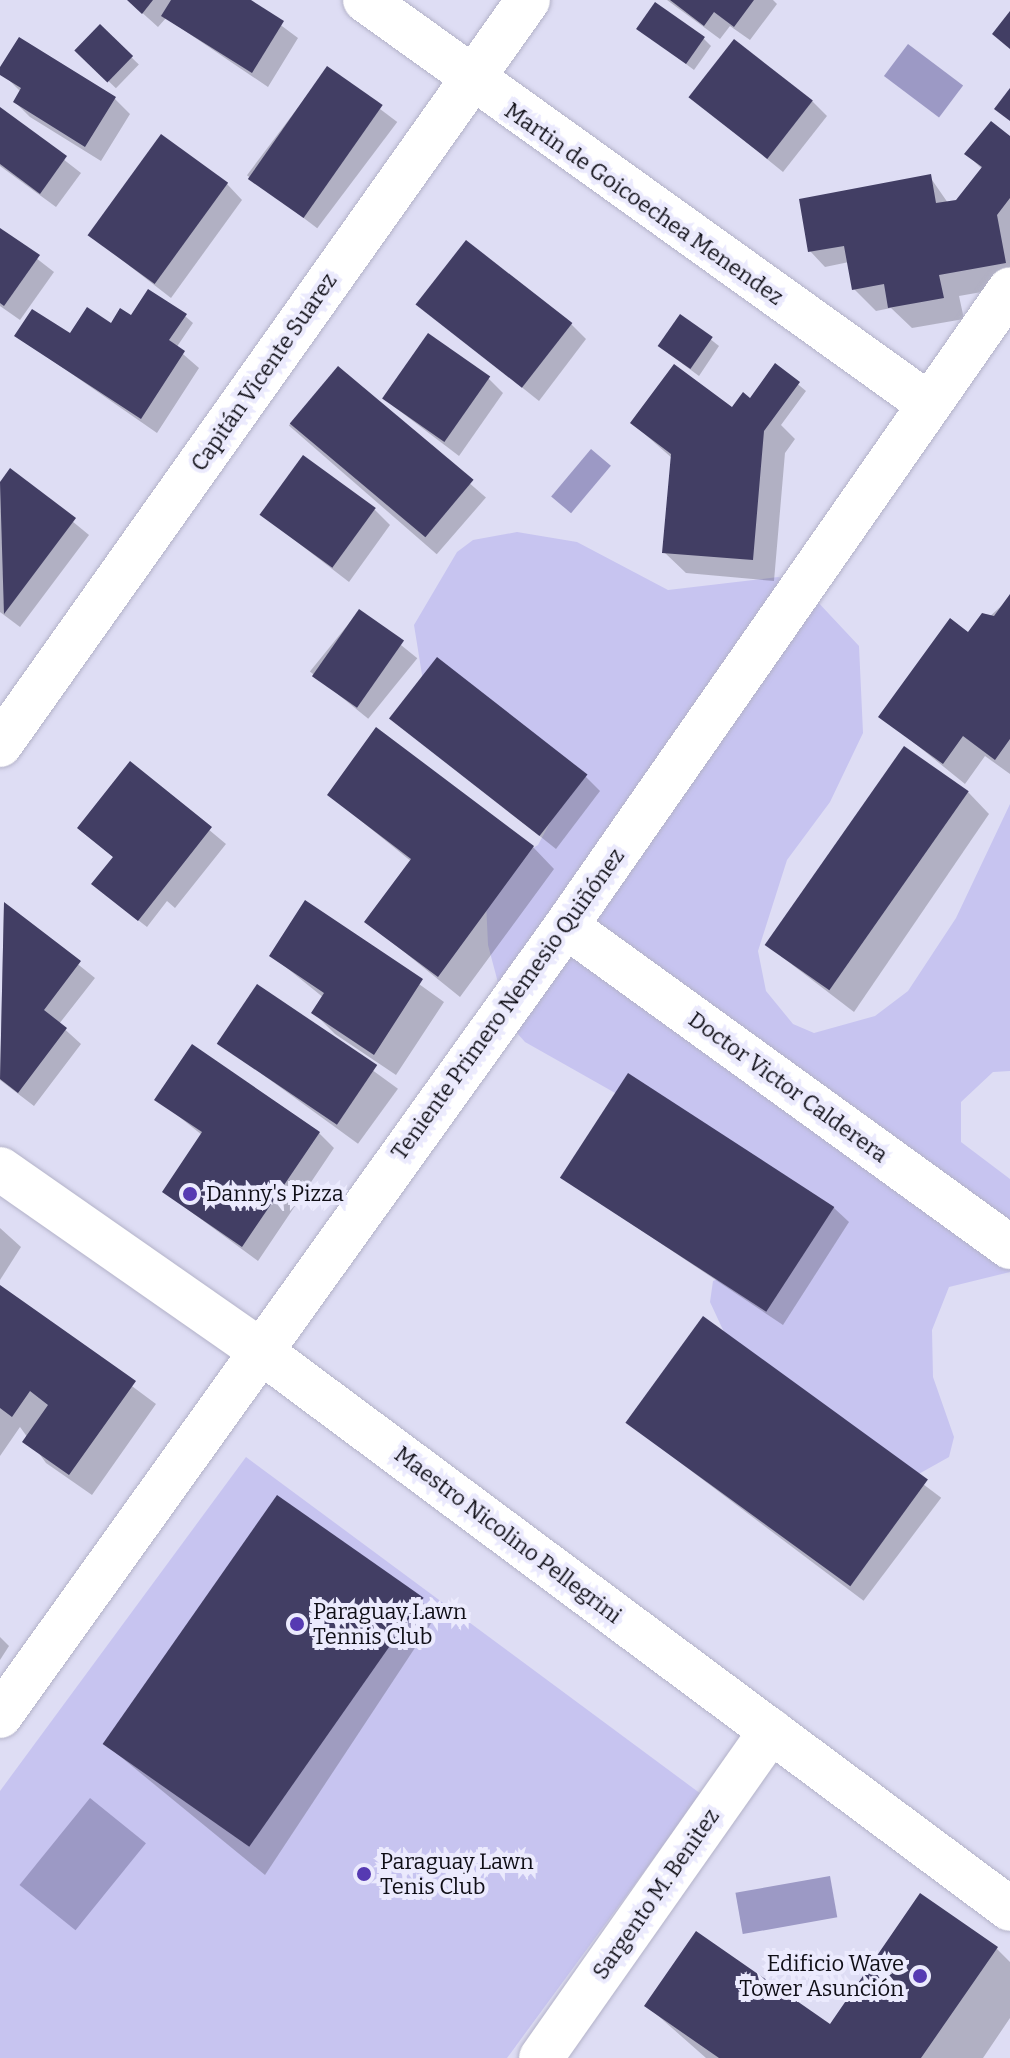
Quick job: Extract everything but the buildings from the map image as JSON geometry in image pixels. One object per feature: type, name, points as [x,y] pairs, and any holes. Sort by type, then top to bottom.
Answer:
[{"type":"street","name":"Martin de Goicoechea Menendez","points":[[365,0],[470,80],[927,403]]},
{"type":"street","name":"Capitán Vicente Suarez","points":[[0,745],[528,0]]},
{"type":"street","name":"Teniente Primero Nemesio Quiñónez","points":[[0,1716],[259,1350],[566,926],[927,403],[1010,289]]},
{"type":"street","name":"Doctor Victor Calderera","points":[[566,926],[1010,1247]]},
{"type":"street","name":"Maestro Nicolino Pellegrini","points":[[0,1169],[259,1350],[1010,1909]]},
{"type":"street","name":"Sargento M. Benitez","points":[[541,2058],[771,1731]]},
{"type":"shaded area","points":[[908,44],[963,86],[939,117],[884,76]]},
{"type":"shaded area","points":[[591,449],[611,466],[571,513],[551,496]]},
{"type":"shaded area","points":[[517,532],[577,542],[668,590],[778,577],[800,583],[859,646],[863,733],[830,802],[787,860],[758,951],[766,991],[793,1024],[814,1033],[875,1016],[908,991],[956,918],[1010,804],[1010,1071],[993,1072],[961,1102],[961,1142],[1010,1179],[1010,1272],[949,1287],[932,1330],[933,1377],[954,1437],[949,1457],[874,1499],[744,1375],[710,1302],[713,1281],[771,1255],[640,1107],[525,1042],[509,1024],[488,945],[486,902],[503,866],[538,845],[568,789],[423,681],[414,625],[457,552],[473,540]]},
{"type":"shaded area","name":"Paraguay Lawn Tennis Club","points":[[246,1457],[701,1794],[507,2058],[0,2058],[0,1791]]},
{"type":"shaded area","points":[[90,1798],[146,1843],[75,1930],[20,1885]]},
{"type":"shaded area","points":[[830,1876],[837,1917],[743,1934],[735,1893]]},
{"type":"place","name":"Danny's Pizza","points":[[190,1194]]},
{"type":"place","name":"Paraguay Lawn Tennis Club","points":[[297,1624]]},
{"type":"place","name":"Paraguay Lawn Tenis Club","points":[[364,1874]]},
{"type":"place","name":"Edificio Wave Tower Asunción","points":[[920,1976]]}]
